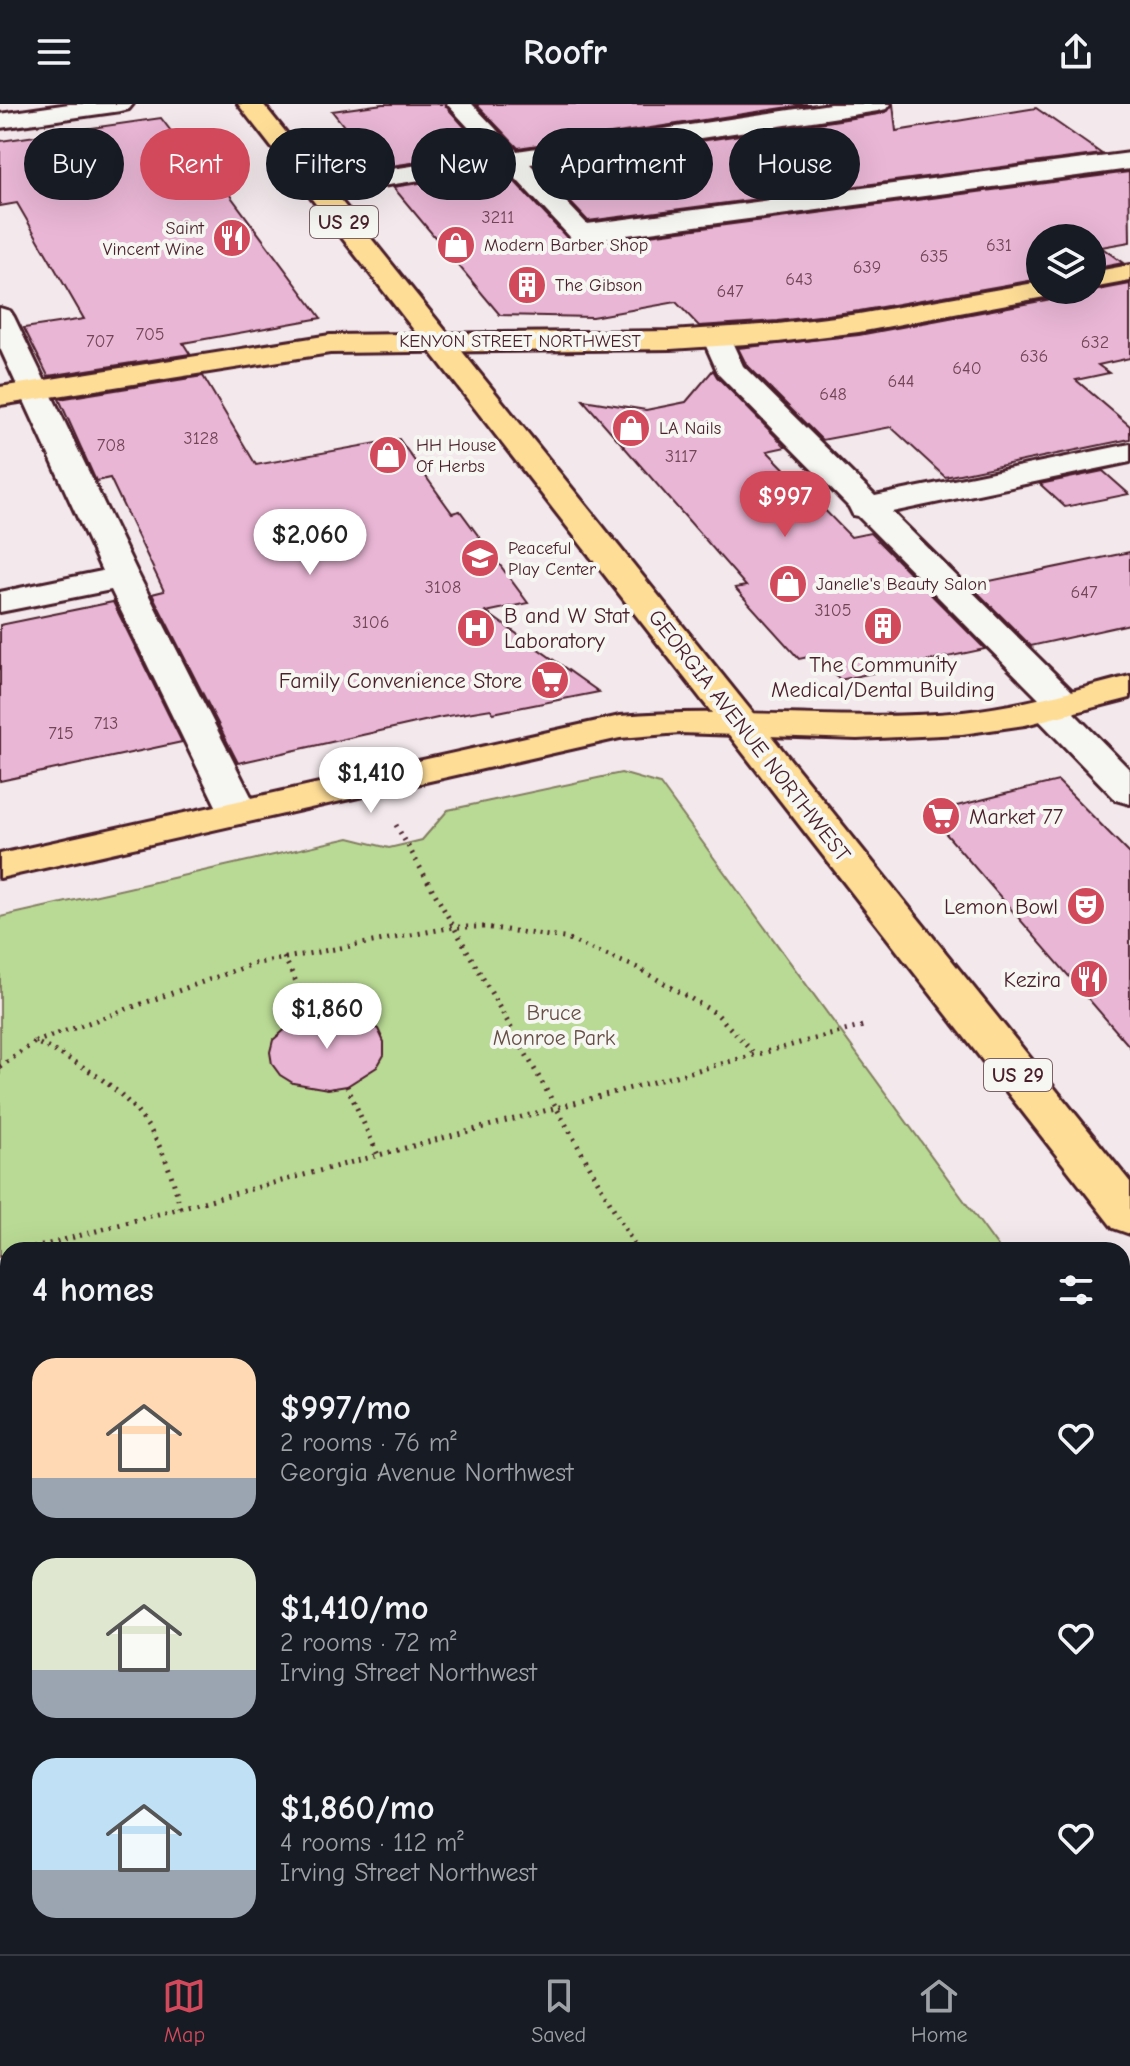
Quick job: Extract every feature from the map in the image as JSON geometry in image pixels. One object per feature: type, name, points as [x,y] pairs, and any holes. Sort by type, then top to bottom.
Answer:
[{"type":"main road","name":"GEORGIA AVENUE NORTHWEST","points":[[250,104],[269,128]]},
{"type":"main road","name":"GEORGIA AVENUE NORTHWEST","points":[[326,200],[1130,1216]]},
{"type":"main road","points":[[1106,277],[1130,273]]},
{"type":"main road","name":"KENYON STREET NORTHWEST","points":[[0,396],[305,347],[438,341],[717,337],[859,323],[1026,293]]},
{"type":"main road","points":[[0,866],[620,727],[680,722],[857,728],[928,725],[998,718],[1130,687]]},
{"type":"street","points":[[0,121],[121,104]]},
{"type":"street","points":[[459,104],[483,128]]},
{"type":"street","points":[[516,159],[878,104]]},
{"type":"street","points":[[516,162],[581,233],[1130,161]]},
{"type":"street","points":[[0,317],[239,812]]},
{"type":"street","points":[[717,337],[730,369],[1056,706],[1130,792]]},
{"type":"street","points":[[865,508],[1130,453]]},
{"type":"street","points":[[0,602],[123,577]]},
{"type":"path","points":[[393,820],[632,1242]]},
{"type":"path","points":[[0,1067],[35,1042],[253,964],[454,927],[485,927],[564,938],[638,968],[717,1014],[755,1055]]},
{"type":"path","points":[[284,957],[312,1014]]},
{"type":"path","points":[[56,1242],[867,1025]]},
{"type":"path","points":[[35,1042],[75,1058],[121,1090],[163,1145],[177,1184],[180,1208]]},
{"type":"path","points":[[347,1086],[378,1155]]},
{"type":"green space","name":"Bruce Monroe Park","points":[[621,773],[660,784],[994,1242],[0,1242],[0,917],[349,838],[389,848],[422,840],[448,810]]},
{"type":"building","points":[[383,104],[444,104],[466,128],[411,128],[411,163],[395,165],[395,128],[345,128],[332,111]]},
{"type":"building","points":[[476,104],[810,104],[651,128],[532,128],[532,146],[518,148],[516,128],[499,128]]},
{"type":"building","points":[[893,104],[896,131],[1036,108],[1102,154],[860,186],[860,128],[787,128],[888,111]]},
{"type":"building","points":[[161,118],[169,128],[140,128],[140,200],[234,200],[321,318],[183,343],[190,354],[48,376],[24,328],[84,319],[17,203],[0,206],[0,141],[24,138],[24,200],[124,200],[124,128],[91,128]]},
{"type":"building","points":[[729,137],[729,200],[749,200],[588,221],[568,200],[713,200],[713,139]]},
{"type":"building","points":[[1129,172],[1130,242],[1106,246],[1106,224],[1026,224],[1026,281],[859,311],[778,321],[699,326],[676,302],[592,317],[500,315],[395,187],[411,184],[411,200],[516,200],[516,183],[570,241],[581,244]]},
{"type":"building","points":[[1106,251],[1123,263],[1106,266]]},
{"type":"building","points":[[1130,284],[1130,358],[1098,365],[1109,373],[1076,380],[1130,426],[1130,439],[945,477],[891,427],[822,440],[746,364],[738,348],[859,335],[1026,304],[1106,304],[1106,289]]},
{"type":"building","points":[[713,370],[786,447],[767,451],[851,537],[870,533],[985,649],[840,680],[817,655],[799,659],[735,588],[746,586],[583,400],[646,410],[686,402]]},
{"type":"building","points":[[203,376],[256,465],[399,439],[452,513],[460,511],[528,603],[486,612],[599,692],[493,713],[491,709],[442,717],[238,763],[152,594],[164,591],[110,478],[96,481],[59,399]]},
{"type":"building","points":[[1103,471],[1129,494],[1065,507],[1040,484]]},
{"type":"building","points":[[1130,552],[1130,624],[1031,646],[970,585]]},
{"type":"building","points":[[113,602],[182,742],[0,781],[0,625]]},
{"type":"building","points":[[1058,781],[1130,854],[1130,1047],[928,813]]},
{"type":"building","points":[[331,1012],[350,1014],[378,1029],[384,1042],[384,1055],[377,1067],[347,1086],[328,1089],[293,1083],[280,1075],[272,1064],[270,1052],[273,1040],[296,1020]]},
{"type":"place","name":"Saint Vincent Wine","points":[[232,238]]},
{"type":"place","name":"Modern Barber Shop","points":[[456,245]]},
{"type":"place","name":"The Gibson","points":[[527,285]]},
{"type":"place","name":"LA Nails","points":[[631,428]]},
{"type":"place","name":"HH House Of Herbs","points":[[388,455]]},
{"type":"place","name":"Peaceful Play Center","points":[[480,558]]},
{"type":"place","name":"Janelle's Beauty Salon","points":[[788,584]]},
{"type":"place","name":"The Community Medical/Dental Building","points":[[883,626]]},
{"type":"place","name":"B and W Stat Laboratory","points":[[476,628]]},
{"type":"place","name":"Family Convenience Store","points":[[550,680]]},
{"type":"place","name":"Market 77","points":[[941,816]]},
{"type":"place","name":"Lemon Bowl","points":[[1086,906]]},
{"type":"place","name":"Kezira","points":[[1089,979]]}]
